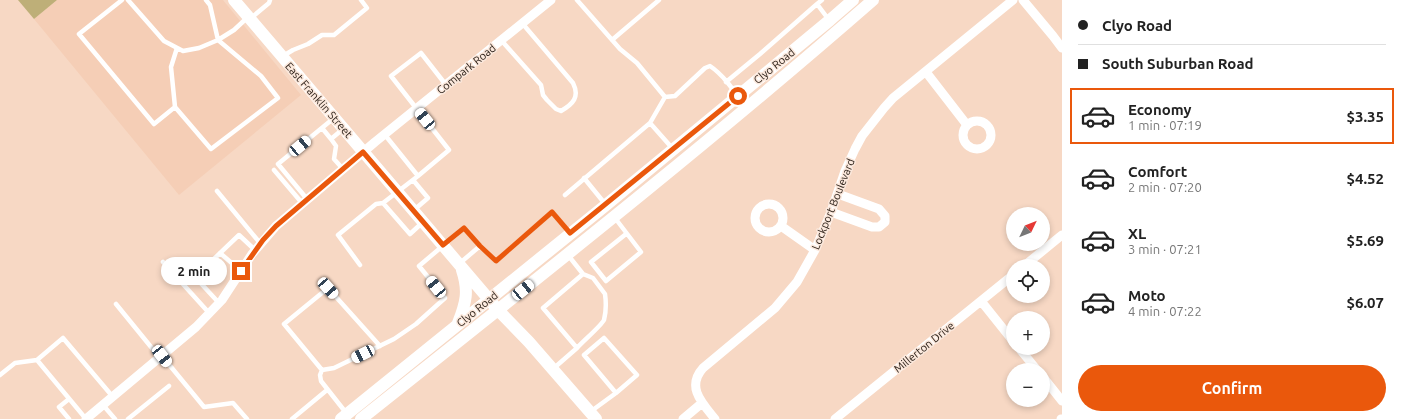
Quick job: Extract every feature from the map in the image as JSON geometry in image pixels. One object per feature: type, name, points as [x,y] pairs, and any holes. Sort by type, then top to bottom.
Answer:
[{"type":"street","name":"East Franklin Street","points":[[234,0],[498,310],[529,342],[593,416]]},
{"type":"street","name":"Compark Road","points":[[86,419],[210,314],[258,247],[276,226],[363,152],[551,0]]},
{"type":"street","name":"Clyo Road","points":[[344,416],[606,205],[853,0]]},
{"type":"street","name":"Clyo Road","points":[[361,419],[498,310],[746,108],[873,0]]},
{"type":"street","name":"Lockport Boulevard","points":[[702,403],[697,395],[696,388],[696,378],[698,374],[703,368],[775,308],[797,282],[815,250],[855,150],[872,122],[893,98],[1013,0]]},
{"type":"street","points":[[1022,0],[1062,48]]},
{"type":"street","points":[[926,72],[967,125]]},
{"type":"street","points":[[831,212],[872,227],[879,227],[885,222],[885,216],[880,209],[838,194]]},
{"type":"street","points":[[781,226],[815,250]]},
{"type":"street","points":[[1032,259],[1062,234]]},
{"type":"street","points":[[458,325],[465,306],[466,294],[465,280],[460,265]]},
{"type":"street","name":"Millerton Drive","points":[[835,419],[1006,281]]},
{"type":"street","points":[[981,301],[1006,332]]},
{"type":"street","points":[[1025,355],[1031,363]]},
{"type":"street","points":[[1050,386],[1062,401]]},
{"type":"street","points":[[683,419],[702,403],[712,418]]},
{"type":"lane","points":[[122,0],[78,34],[154,124],[175,107]]},
{"type":"lane","points":[[128,0],[141,17],[164,41],[183,52],[199,48],[218,40],[234,30],[269,3],[270,0]]},
{"type":"lane","points":[[177,48],[171,67],[175,107],[211,149],[278,98],[261,76],[218,40],[210,5],[206,0]]},
{"type":"lane","points":[[282,57],[322,35],[334,35],[367,8],[361,0]]},
{"type":"lane","points":[[577,0],[620,49],[637,63],[666,97]]},
{"type":"lane","points":[[612,40],[659,0]]},
{"type":"lane","points":[[726,82],[822,0]]},
{"type":"lane","points":[[817,4],[838,30]]},
{"type":"lane","points":[[502,40],[541,85],[543,95],[556,109],[561,111],[566,108],[573,102],[576,95],[576,88],[522,23]]},
{"type":"lane","points":[[360,265],[338,235],[376,204],[383,203],[450,150],[391,76],[421,53],[446,85]]},
{"type":"lane","points":[[666,97],[675,96],[705,68],[710,66],[715,69],[738,96],[746,108]]},
{"type":"lane","points":[[565,195],[650,123],[666,97]]},
{"type":"lane","points":[[304,201],[278,164],[334,118]]},
{"type":"lane","points":[[650,123],[673,149]]},
{"type":"lane","points":[[322,128],[336,146],[334,159],[343,169]]},
{"type":"lane","points":[[331,139],[343,129]]},
{"type":"lane","points":[[385,134],[418,176]]},
{"type":"lane","points":[[274,170],[304,201]]},
{"type":"lane","points":[[584,178],[606,205]]},
{"type":"lane","points":[[413,180],[428,198],[414,211]]},
{"type":"lane","points":[[217,192],[258,247]]},
{"type":"lane","points":[[383,203],[410,234],[423,222]]},
{"type":"lane","points":[[322,370],[334,368],[394,339],[416,324],[445,298],[419,266],[464,228],[496,261],[552,212],[570,233]]},
{"type":"lane","points":[[614,216],[626,234],[641,252],[606,281],[591,262],[626,234]]},
{"type":"lane","points":[[219,303],[195,277],[238,235],[258,247]]},
{"type":"lane","points":[[460,265],[480,246]]},
{"type":"lane","points":[[220,253],[241,271]]},
{"type":"lane","points":[[553,369],[600,325],[604,316],[605,294],[593,278],[583,274],[567,254]]},
{"type":"lane","points":[[163,262],[210,314]]},
{"type":"lane","points":[[577,348],[543,308],[583,274]]},
{"type":"lane","points":[[322,370],[284,324],[328,288],[380,346]]},
{"type":"lane","points":[[116,304],[204,407],[233,403],[247,419]]},
{"type":"lane","points":[[0,375],[15,363],[37,360],[63,338],[113,397]]},
{"type":"lane","points":[[593,416],[616,392],[637,375],[604,338],[584,355],[616,392]]},
{"type":"lane","points":[[37,360],[86,419]]},
{"type":"lane","points":[[322,370],[320,375],[321,381],[344,416]]},
{"type":"lane","points":[[128,419],[169,386]]},
{"type":"lane","points":[[292,419],[328,390]]},
{"type":"lane","points":[[68,419],[59,407],[69,399]]},
{"type":"lane","points":[[103,405],[114,419]]},
{"type":"shaded area","points":[[18,0],[57,0],[34,19]]},
{"type":"shaded area","points":[[57,0],[223,0],[301,95],[179,195],[34,19]]},
{"type":"route","points":[[241,271],[252,254],[276,226],[363,152],[443,245],[464,228],[496,261],[552,212],[570,233],[738,96]]}]
